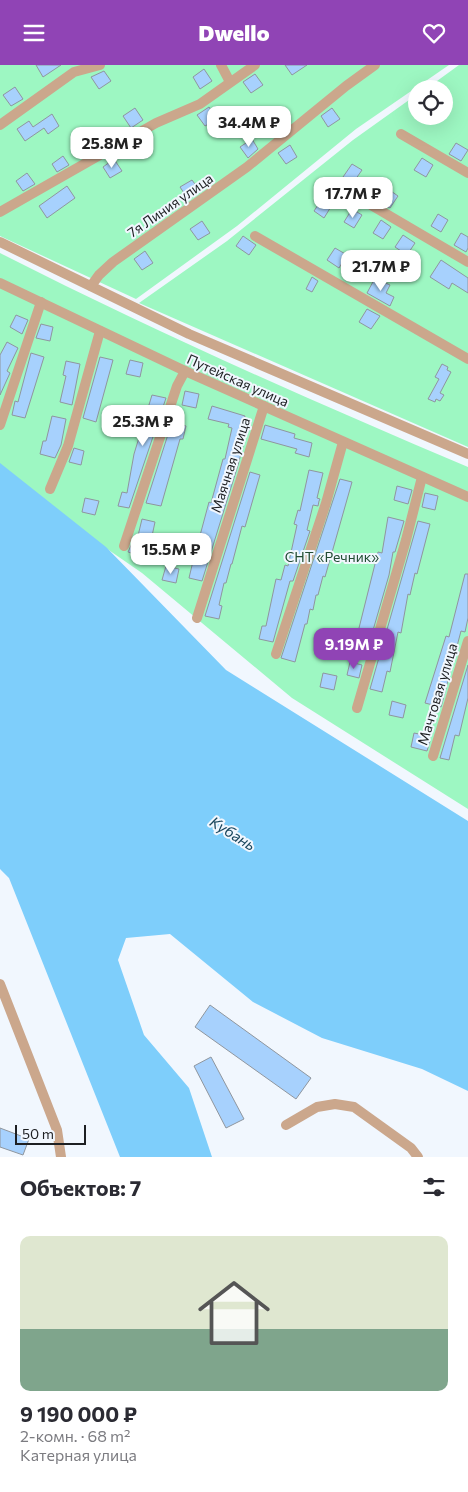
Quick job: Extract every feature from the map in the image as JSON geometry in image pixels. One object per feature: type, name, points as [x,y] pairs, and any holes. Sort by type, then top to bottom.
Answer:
[{"type":"street","points":[[0,125],[74,73],[100,65]]},
{"type":"street","points":[[220,65],[230,82]]},
{"type":"street","points":[[0,213],[156,123],[200,104],[255,65]]},
{"type":"street","name":"7я Линия улица","points":[[92,286],[99,275],[247,167],[346,86],[375,65]]},
{"type":"street","points":[[401,134],[468,173]]},
{"type":"street","points":[[337,185],[468,263]]},
{"type":"street","points":[[255,236],[468,359]]},
{"type":"street","points":[[0,242],[189,334],[468,454]]},
{"type":"street","name":"Путейская улица","points":[[0,283],[185,371],[468,497]]},
{"type":"street","points":[[0,425],[41,302]]},
{"type":"street","points":[[50,489],[68,445],[100,331]]},
{"type":"street","points":[[124,546],[177,386],[185,371]]},
{"type":"street","name":"Маячная улица","points":[[197,618],[264,406]]},
{"type":"street","points":[[276,654],[326,503],[343,442]]},
{"type":"street","points":[[357,708],[406,540],[422,477]]},
{"type":"street","name":"Мачтовая улица","points":[[433,756],[468,641]]},
{"type":"street","points":[[0,985],[57,1129],[61,1157]]},
{"type":"street","points":[[286,1125],[317,1107],[335,1104],[354,1107],[411,1148],[418,1157]]},
{"type":"green space","points":[[0,65],[449,65],[427,80],[408,80],[408,93],[356,129],[237,226],[136,299],[0,236]]},
{"type":"green space","points":[[459,65],[468,65],[468,447],[139,303],[227,241],[353,140],[408,101],[408,125],[453,125],[453,80],[438,80]]},
{"type":"green space","name":"СНТ «Речник»","points":[[0,253],[115,310],[232,364],[468,467],[468,809],[292,698],[142,573],[0,475]]},
{"type":"water","name":"Кубань","points":[[0,463],[106,547],[226,670],[468,821],[468,1091],[422,1069],[322,1038],[253,1002],[170,934],[126,938],[118,960],[144,1035],[189,1088],[212,1157],[120,1157],[9,878],[0,869]]},
{"type":"building","points":[[36,65],[61,65],[43,77]]},
{"type":"building","points":[[285,65],[307,65],[292,75]]},
{"type":"building","points":[[204,69],[212,81],[200,89],[193,77]]},
{"type":"building","points":[[104,71],[111,81],[99,89],[91,77]]},
{"type":"building","points":[[255,74],[263,85],[251,93],[243,82]]},
{"type":"building","points":[[15,87],[23,99],[11,106],[3,95]]},
{"type":"building","points":[[209,107],[217,119],[205,126],[197,115]]},
{"type":"building","points":[[135,108],[143,120],[131,128],[123,116]]},
{"type":"building","points":[[332,108],[340,119],[328,127],[321,116]]},
{"type":"building","points":[[52,114],[59,126],[48,134],[44,128],[25,141],[17,129],[29,121],[33,127]]},
{"type":"building","points":[[145,137],[152,147],[140,155],[133,144]]},
{"type":"building","points":[[252,139],[258,149],[248,158],[240,147]]},
{"type":"building","points":[[456,143],[468,150],[461,161],[449,154]]},
{"type":"building","points":[[290,145],[297,157],[286,164],[278,153]]},
{"type":"building","points":[[63,156],[69,165],[57,172],[52,164]]},
{"type":"building","points":[[422,158],[433,165],[426,177],[414,170]]},
{"type":"building","points":[[114,159],[122,171],[110,178],[103,167]]},
{"type":"building","points":[[352,164],[362,170],[353,183],[343,177]]},
{"type":"building","points":[[27,173],[35,184],[23,191],[16,181]]},
{"type":"building","points":[[192,180],[200,191],[188,199],[180,187]]},
{"type":"building","points":[[67,186],[75,198],[47,218],[39,206]]},
{"type":"building","points":[[388,189],[398,196],[390,208],[379,202]]},
{"type":"building","points":[[322,199],[332,205],[324,218],[314,211]]},
{"type":"building","points":[[352,209],[362,215],[354,228],[344,222]]},
{"type":"building","points":[[438,214],[448,220],[441,232],[431,226]]},
{"type":"building","points":[[381,220],[391,227],[383,239],[373,233]]},
{"type":"building","points":[[202,221],[210,233],[198,240],[190,229]]},
{"type":"building","points":[[461,233],[468,237],[466,252],[454,245]]},
{"type":"building","points":[[403,235],[415,243],[407,255],[395,247]]},
{"type":"building","points":[[243,236],[256,245],[249,255],[236,246]]},
{"type":"building","points":[[335,248],[347,255],[339,268],[327,260]]},
{"type":"building","points":[[145,251],[153,263],[142,270],[134,259]]},
{"type":"building","points":[[441,260],[468,278],[468,293],[452,283],[449,289],[430,277]]},
{"type":"building","points":[[312,277],[318,281],[312,292],[306,289]]},
{"type":"building","points":[[375,278],[390,285],[386,293],[394,297],[390,306],[367,293]]},
{"type":"building","points":[[367,309],[380,316],[371,329],[359,322]]},
{"type":"building","points":[[16,315],[28,320],[22,334],[10,327]]},
{"type":"building","points":[[41,324],[53,327],[50,341],[36,338]]},
{"type":"building","points":[[7,342],[18,348],[7,371],[10,373],[0,395],[0,355]]},
{"type":"building","points":[[31,353],[44,357],[25,418],[12,415],[15,401],[18,402]]},
{"type":"building","points":[[100,357],[113,360],[96,422],[83,418]]},
{"type":"building","points":[[130,360],[143,363],[140,377],[126,374]]},
{"type":"building","points":[[66,361],[80,364],[72,405],[60,402],[66,376],[63,375]]},
{"type":"building","points":[[442,364],[448,367],[447,370],[451,372],[440,393],[444,395],[440,401],[436,399],[435,402],[428,399],[439,379],[435,377]]},
{"type":"building","points":[[185,391],[199,394],[196,408],[182,405]]},
{"type":"building","points":[[152,395],[166,398],[129,508],[118,506],[122,492],[127,493],[134,454]]},
{"type":"building","points":[[212,406],[245,416],[239,441],[244,442],[202,581],[189,578],[194,557],[192,556],[195,542],[198,543],[209,502],[211,503],[223,459],[225,459],[232,428],[228,427],[229,424],[208,419]]},
{"type":"building","points":[[52,416],[66,419],[61,445],[55,458],[40,454],[43,441],[46,441]]},
{"type":"building","points":[[172,422],[186,426],[183,439],[180,439],[161,506],[146,503]]},
{"type":"building","points":[[265,425],[295,434],[294,438],[312,443],[309,457],[295,453],[297,449],[261,439]]},
{"type":"building","points":[[74,448],[84,451],[81,465],[69,462]]},
{"type":"building","points":[[309,470],[323,473],[317,498],[320,499],[318,506],[313,505],[307,530],[310,531],[293,581],[290,581],[273,642],[259,639],[262,626],[266,626],[276,579],[281,580],[285,565],[288,566],[297,525],[294,524],[298,510],[300,511]]},
{"type":"building","points":[[250,472],[260,475],[245,527],[242,526],[226,583],[224,583],[219,605],[222,606],[219,619],[205,616]]},
{"type":"building","points":[[340,479],[352,482],[325,577],[323,576],[318,595],[316,595],[313,610],[310,609],[295,662],[281,658]]},
{"type":"building","points":[[397,486],[412,490],[408,504],[394,500]]},
{"type":"building","points":[[425,493],[438,496],[435,510],[422,507]]},
{"type":"building","points":[[85,498],[99,501],[95,515],[82,512]]},
{"type":"building","points":[[388,517],[404,521],[395,552],[393,552],[389,575],[367,651],[354,648],[378,552],[382,553]]},
{"type":"building","points":[[142,519],[155,522],[152,536],[147,535],[142,556],[128,552],[134,539],[137,540]]},
{"type":"building","points":[[418,521],[430,524],[417,574],[415,573],[410,595],[408,594],[401,633],[398,632],[390,672],[387,671],[382,692],[370,689]]},
{"type":"building","points":[[166,566],[179,569],[176,583],[162,580]]},
{"type":"building","points":[[465,574],[468,574],[468,618],[465,632],[461,631],[441,707],[425,703],[446,636],[449,637]]},
{"type":"building","points":[[350,662],[362,665],[359,678],[347,675]]},
{"type":"building","points":[[468,665],[468,698],[459,736],[455,735],[449,760],[440,758]]},
{"type":"building","points":[[323,673],[337,676],[334,690],[320,687]]},
{"type":"building","points":[[392,701],[406,705],[403,718],[389,715]]},
{"type":"building","points":[[414,733],[428,736],[427,740],[430,741],[427,751],[411,747]]},
{"type":"building","points":[[210,1005],[311,1078],[296,1099],[195,1027]]},
{"type":"building","points":[[211,1057],[244,1119],[226,1128],[194,1066]]},
{"type":"building","points":[[0,1128],[29,1139],[23,1155],[0,1147]]}]
